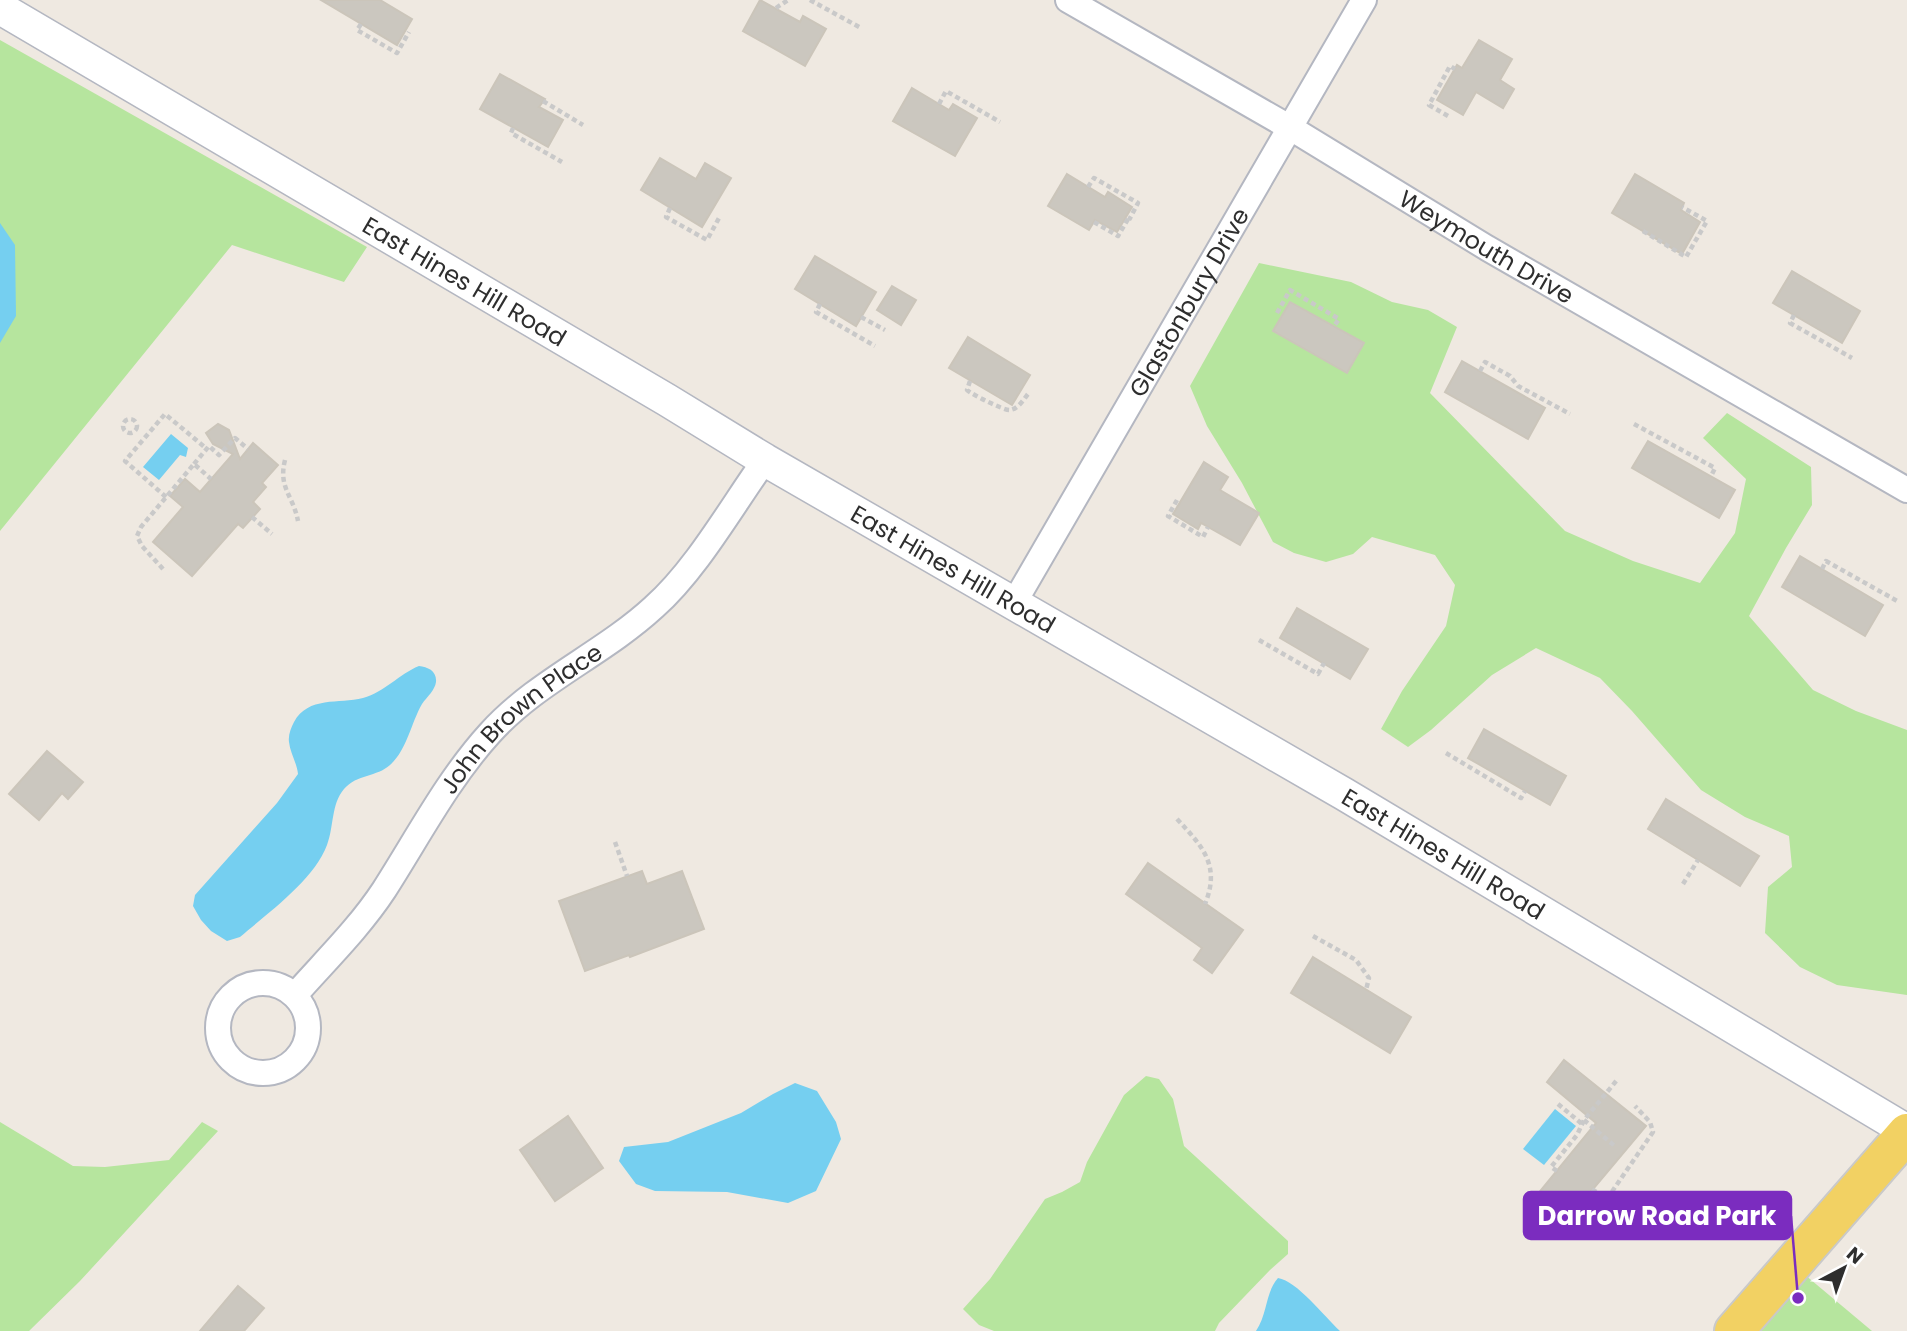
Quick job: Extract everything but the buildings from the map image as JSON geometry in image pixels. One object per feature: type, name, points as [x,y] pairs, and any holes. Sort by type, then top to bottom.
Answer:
[{"type":"main road","points":[[1734,1331],[1907,1132]]},
{"type":"street","name":"Weymouth Drive","points":[[1068,0],[1289,127],[1486,248],[1907,490]]},
{"type":"street","name":"Glastonbury Drive","points":[[1014,603],[1364,0]]},
{"type":"street","name":"East Hines Hill Road","points":[[0,8],[765,460],[1343,794],[1907,1132]]},
{"type":"street","name":"John Brown Place","points":[[295,995],[357,926],[382,893],[458,772],[491,732],[546,685],[654,607],[682,578],[765,460]]},
{"type":"path","points":[[776,8],[788,0]]},
{"type":"path","points":[[810,0],[861,28]]},
{"type":"path","points":[[361,23],[357,30],[397,53],[409,32]]},
{"type":"path","points":[[1447,116],[1429,105],[1450,66],[1455,69]]},
{"type":"path","points":[[939,104],[946,91],[1000,122]]},
{"type":"path","points":[[543,101],[583,125]]},
{"type":"path","points":[[513,128],[511,133],[562,162]]},
{"type":"path","points":[[1088,187],[1094,178],[1139,204],[1118,236],[1094,222]]},
{"type":"path","points":[[1643,231],[1686,257],[1707,221],[1682,207]]},
{"type":"path","points":[[670,208],[666,217],[707,240],[719,218]]},
{"type":"path","points":[[1277,313],[1290,290],[1339,319],[1334,327]]},
{"type":"path","points":[[820,304],[816,312],[875,346]]},
{"type":"path","points":[[1794,315],[1790,323],[1852,358]]},
{"type":"path","points":[[862,317],[885,330]]},
{"type":"path","points":[[1480,371],[1485,362],[1510,376],[1518,386],[1570,414]]},
{"type":"path","points":[[970,381],[967,390],[971,394],[994,402],[1003,409],[1011,410],[1028,394]]},
{"type":"path","points":[[166,497],[125,461],[165,414],[207,449]]},
{"type":"path","points":[[1634,424],[1715,468],[1711,477]]},
{"type":"path","points":[[136,430],[145,438]]},
{"type":"path","points":[[163,569],[142,546],[137,536],[141,527],[209,446],[219,455],[235,438],[248,449]]},
{"type":"path","points":[[285,460],[281,475],[283,486],[295,507],[298,521]]},
{"type":"path","points":[[194,464],[211,479]]},
{"type":"path","points":[[1177,500],[1168,516],[1203,537],[1208,527]]},
{"type":"path","points":[[252,517],[272,534]]},
{"type":"path","points":[[1822,569],[1826,561],[1899,603]]},
{"type":"path","points":[[1259,640],[1318,674],[1324,663]]},
{"type":"path","points":[[1446,753],[1521,798],[1525,791]]},
{"type":"path","points":[[1177,819],[1203,847],[1211,868],[1210,890],[1205,904]]},
{"type":"path","points":[[614,842],[626,876]]},
{"type":"path","points":[[1683,884],[1698,860]]},
{"type":"path","points":[[1313,936],[1356,960],[1369,978],[1366,990]]},
{"type":"path","points":[[1557,1171],[1551,1167],[1617,1080]]},
{"type":"path","points":[[1558,1104],[1616,1147]]},
{"type":"path","points":[[1592,1189],[1605,1198],[1609,1196],[1653,1132],[1650,1122],[1636,1106]]},
{"type":"green space","points":[[0,40],[367,247],[344,282],[232,245],[0,531]]},
{"type":"green space","points":[[1259,263],[1351,282],[1392,302],[1428,310],[1457,327],[1430,393],[1565,531],[1633,561],[1700,583],[1735,533],[1746,479],[1703,438],[1727,413],[1811,467],[1812,505],[1749,616],[1813,690],[1856,711],[1907,730],[1907,995],[1837,985],[1800,967],[1765,933],[1768,887],[1792,867],[1789,836],[1745,817],[1701,790],[1600,678],[1536,648],[1492,675],[1408,747],[1381,729],[1402,691],[1446,626],[1455,585],[1435,555],[1372,537],[1353,554],[1326,562],[1294,553],[1273,542],[1242,483],[1207,426],[1190,386]]},
{"type":"green space","points":[[1146,1076],[1159,1079],[1173,1099],[1184,1146],[1288,1241],[1288,1254],[1219,1323],[1215,1331],[994,1331],[979,1325],[963,1309],[990,1279],[1045,1199],[1080,1182],[1087,1162],[1124,1095]]},
{"type":"green space","points":[[0,1122],[73,1166],[105,1167],[169,1160],[202,1122],[218,1131],[80,1281],[29,1331],[0,1331]]},
{"type":"green space","points":[[1792,1264],[1872,1331],[1734,1331]]},
{"type":"water","points":[[0,223],[15,245],[16,316],[0,343]]},
{"type":"water","points":[[171,434],[188,448],[186,457],[180,455],[159,480],[143,467]]},
{"type":"water","points":[[419,666],[431,670],[436,682],[418,711],[405,744],[396,759],[385,769],[355,781],[344,789],[337,802],[327,845],[312,871],[289,895],[240,937],[227,941],[211,931],[193,906],[195,895],[277,803],[298,774],[289,734],[300,714],[307,708],[325,702],[354,700],[371,695]]},
{"type":"water","points":[[795,1083],[817,1091],[836,1122],[841,1139],[816,1191],[788,1203],[727,1192],[655,1191],[636,1184],[619,1161],[624,1147],[668,1142],[741,1113]]},
{"type":"water","points":[[1555,1109],[1576,1126],[1544,1165],[1523,1149]]},
{"type":"water","points":[[1278,1278],[1302,1292],[1340,1331],[1256,1331]]},
{"type":"place","name":"Darrow Road Park","points":[[1798,1298]]}]
